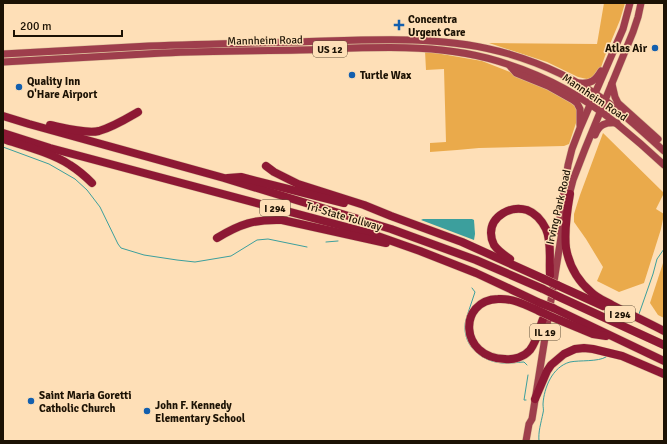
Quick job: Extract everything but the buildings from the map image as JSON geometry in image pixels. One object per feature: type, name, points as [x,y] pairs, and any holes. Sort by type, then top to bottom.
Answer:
[{"type":"highway","points":[[29,124],[47,124],[72,130],[98,131],[111,127],[138,112]]},
{"type":"highway","name":"Tri-State Tollway","points":[[3,116],[224,178],[391,229],[476,260],[543,289],[664,346]]},
{"type":"highway","name":"Tri-State Tollway","points":[[3,133],[50,148],[369,233],[420,251],[476,274],[540,307],[616,338],[664,361]]},
{"type":"highway","points":[[3,139],[69,164],[92,182]]},
{"type":"highway","points":[[266,166],[274,172],[298,184],[364,204],[391,216]]},
{"type":"highway","name":"I 294","points":[[224,178],[241,177],[391,216],[462,242],[546,277],[557,284],[664,334]]},
{"type":"highway","points":[[570,194],[566,229],[566,248],[570,264],[576,276],[599,298],[624,312],[664,330]]},
{"type":"highway","points":[[508,210],[528,210],[539,219],[546,229],[549,246],[546,277],[510,259],[500,252],[493,244],[492,226],[495,220],[502,213],[508,210]]},
{"type":"highway","points":[[217,238],[231,229],[245,224],[263,220],[282,220],[420,251]]},
{"type":"highway","points":[[540,307],[508,299],[492,299],[484,302],[478,307],[471,317],[469,327],[472,341],[479,350],[490,356],[504,359],[523,356],[534,342],[543,319]]},
{"type":"highway","points":[[535,400],[551,365],[564,354],[575,349],[593,349],[622,356],[664,374]]},
{"type":"main road","name":"Irving Park Road","points":[[529,424],[527,419],[543,319],[546,277],[568,165],[580,128],[623,29],[630,3]]},
{"type":"main road","name":"Irving Park Road","points":[[526,441],[529,424],[532,419],[564,218],[573,180],[633,32],[641,3]]},
{"type":"main road","points":[[578,83],[590,83],[597,78],[614,38],[623,29]]},
{"type":"main road","name":"Mannheim Road","points":[[194,49],[387,40],[422,40],[480,47],[509,54],[540,65],[578,83],[605,100],[664,151]]},
{"type":"main road","name":"Mannheim Road","points":[[194,49],[419,48],[465,53],[487,58],[506,63],[534,74],[571,92],[617,124],[664,165]]},
{"type":"main road","name":"US 12","points":[[3,54],[194,49]]},
{"type":"main road","name":"US 12","points":[[3,62],[194,49]]},
{"type":"main road","points":[[506,63],[516,73],[548,86],[577,103],[580,109],[580,128]]},
{"type":"main road","points":[[612,84],[618,103],[664,144]]},
{"type":"main road","points":[[573,180],[581,168],[596,131],[606,123],[617,124]]},
{"type":"shaded area","points":[[604,3],[625,3],[620,20],[599,73],[593,77],[587,79],[578,77],[547,62],[489,43],[597,44]]},
{"type":"shaded area","points":[[425,51],[482,61],[535,82],[574,104],[578,113],[569,144],[564,146],[479,148],[430,152],[430,143],[446,142],[444,69],[426,70]]},
{"type":"shaded area","points":[[603,133],[664,193],[656,209],[664,214],[661,229],[644,283],[619,292],[597,281],[603,267],[574,222],[574,214],[580,195]]},
{"type":"shaded area","points":[[664,260],[664,318],[658,315],[650,303]]},
{"type":"water","points":[[472,219],[474,220],[474,240],[421,220]]},
{"type":"waterway","points":[[3,147],[49,164],[75,179],[87,190],[100,207],[121,248],[144,255],[195,262],[231,256],[257,240],[268,239],[307,247]]},
{"type":"waterway","points":[[326,242],[338,241]]},
{"type":"waterway","points":[[639,314],[657,259],[664,249]]},
{"type":"waterway","points":[[467,316],[475,292],[472,288]]},
{"type":"waterway","points":[[466,319],[466,336],[473,349],[479,355],[494,362],[524,362],[527,365]]},
{"type":"waterway","points":[[539,441],[545,391],[554,373],[558,368],[570,362],[598,360],[606,357]]},
{"type":"waterway","points":[[526,400],[524,400],[528,375]]},
{"type":"place","name":"Concentra Urgent Care","points":[[399,25]]},
{"type":"place","name":"Atlas Air","points":[[655,48]]},
{"type":"place","name":"Turtle Wax","points":[[352,75]]},
{"type":"place","name":"Quality Inn O'Hare Airport","points":[[19,87]]},
{"type":"place","name":"Saint Maria Goretti Catholic Church","points":[[31,401]]},
{"type":"place","name":"John F. Kennedy Elementary School","points":[[147,411]]}]
